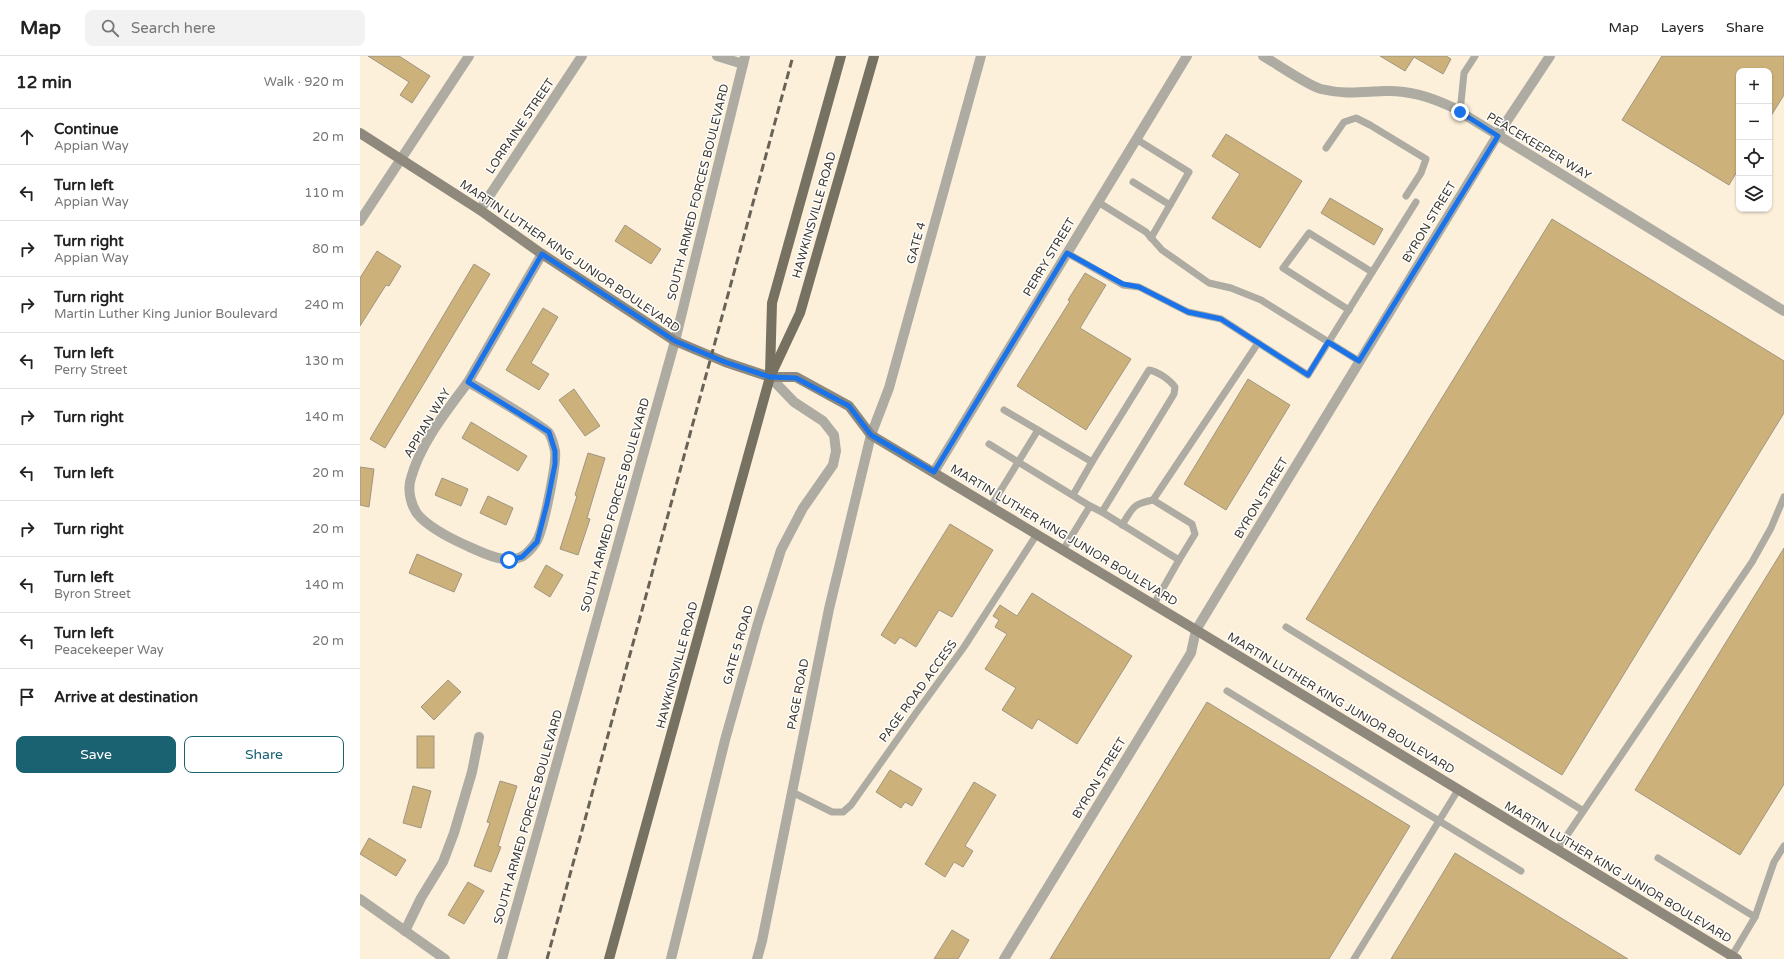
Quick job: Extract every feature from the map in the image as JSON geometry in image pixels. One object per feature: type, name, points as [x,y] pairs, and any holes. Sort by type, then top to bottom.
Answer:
[{"type":"main road","name":"HAWKINSVILLE ROAD","points":[[770,377],[772,303],[841,56]]},
{"type":"main road","name":"HAWKINSVILLE ROAD","points":[[609,959],[770,377],[800,313],[874,56]]},
{"type":"street","points":[[360,221],[469,56]]},
{"type":"street","name":"LORRAINE STREET","points":[[480,210],[582,56]]},
{"type":"street","points":[[717,56],[744,60]]},
{"type":"street","name":"GATE 4","points":[[871,435],[889,388],[981,56]]},
{"type":"street","name":"PERRY STREET","points":[[934,472],[1187,56]]},
{"type":"street","name":"PEACEKEEPER WAY","points":[[1263,56],[1319,89],[1347,94],[1386,91],[1428,96],[1460,112],[1784,311]]},
{"type":"street","name":"BYRON STREET","points":[[1004,959],[1191,653],[1196,630],[1359,361],[1498,136],[1550,56]]},
{"type":"street","name":"SOUTH ARMED FORCES BOULEVARD","points":[[502,959],[675,341],[744,60]]},
{"type":"street","name":"MARTIN LUTHER KING JUNIOR BOULEVARD","points":[[360,133],[480,210],[542,254],[675,341],[725,362],[770,377],[796,378],[849,406],[871,435],[1154,604],[1733,958]]},
{"type":"street","name":"APPIAN WAY","points":[[468,382],[549,432],[555,451],[555,464],[537,542],[522,557],[509,560],[482,553],[449,538],[419,517],[410,498],[410,479],[420,454],[445,413],[468,382],[542,254]]},
{"type":"street","name":"GATE 5 ROAD","points":[[671,959],[725,740],[758,623],[779,558],[803,508],[833,465],[836,451],[834,435],[822,421],[794,402],[770,377]]},
{"type":"street","name":"PAGE ROAD","points":[[757,959],[762,941],[829,609],[871,435]]},
{"type":"street","points":[[405,931],[446,855],[472,772],[479,737]]},
{"type":"street","points":[[360,899],[445,959]]},
{"type":"lane","points":[[1460,112],[1464,73],[1475,56]]},
{"type":"lane","points":[[1326,148],[1344,122],[1356,118],[1370,125],[1426,159],[1421,173],[1406,196]]},
{"type":"lane","points":[[1136,139],[1189,172],[1151,238]]},
{"type":"lane","points":[[1133,182],[1170,205]]},
{"type":"lane","points":[[1098,202],[1146,232],[1162,250],[1209,283],[1231,288],[1261,300],[1359,361]]},
{"type":"lane","points":[[1067,253],[1123,284],[1139,287],[1188,312],[1221,319],[1308,375],[1416,202]]},
{"type":"lane","points":[[1348,310],[1283,268],[1309,234],[1372,272]]},
{"type":"lane","points":[[1153,500],[1258,343]]},
{"type":"lane","points":[[1073,495],[1150,370],[1154,371],[1172,382],[1175,387],[1174,394],[1102,512]]},
{"type":"lane","points":[[1004,410],[1092,462]]},
{"type":"lane","points":[[991,506],[1038,430]]},
{"type":"lane","points":[[988,444],[1179,560]]},
{"type":"lane","points":[[1556,850],[1752,562],[1771,528],[1784,497]]},
{"type":"lane","points":[[1122,525],[1134,506],[1139,503],[1153,500],[1192,524],[1195,529],[1195,534],[1154,604]]},
{"type":"lane","points":[[1063,550],[1090,506]]},
{"type":"lane","name":"PAGE ROAD ACCESS","points":[[792,792],[832,812],[843,812],[851,805],[964,647],[1037,534]]},
{"type":"lane","points":[[1286,627],[1582,810]]},
{"type":"lane","points":[[1227,691],[1521,871]]},
{"type":"lane","points":[[1354,959],[1458,790]]},
{"type":"lane","points":[[1733,958],[1755,917],[1774,862],[1784,846]]},
{"type":"lane","points":[[1658,858],[1755,917]]},
{"type":"building","points":[[368,56],[399,56],[430,76],[412,103],[400,95],[409,82]]},
{"type":"building","points":[[1380,56],[1446,56],[1451,59],[1443,74],[1414,57],[1405,71]]},
{"type":"building","points":[[1662,56],[1784,56],[1784,95],[1772,114],[1772,68],[1736,68],[1736,173],[1729,185],[1622,120]]},
{"type":"building","points":[[1226,134],[1302,181],[1260,248],[1212,218],[1240,174],[1212,156]]},
{"type":"building","points":[[1330,198],[1383,229],[1374,245],[1321,213]]},
{"type":"building","points":[[1552,219],[1784,361],[1784,413],[1562,775],[1306,619]]},
{"type":"building","points":[[625,225],[661,249],[651,264],[615,241]]},
{"type":"building","points":[[377,251],[401,266],[389,286],[386,285],[360,326],[360,278]]},
{"type":"building","points":[[474,264],[490,274],[385,448],[370,439]]},
{"type":"building","points":[[1085,273],[1106,285],[1080,328],[1131,359],[1086,430],[1017,386],[1070,301],[1068,300]]},
{"type":"building","points":[[543,308],[558,317],[531,363],[549,374],[539,390],[506,370]]},
{"type":"building","points":[[1248,379],[1290,405],[1226,510],[1184,484]]},
{"type":"building","points":[[574,389],[600,426],[585,436],[559,400]]},
{"type":"building","points":[[471,422],[527,456],[518,471],[462,438]]},
{"type":"building","points":[[588,453],[605,458],[587,518],[590,519],[578,555],[560,549],[577,496],[575,495]]},
{"type":"building","points":[[360,467],[374,469],[369,507],[360,505]]},
{"type":"building","points":[[442,478],[468,489],[461,506],[435,495]]},
{"type":"building","points":[[488,496],[513,508],[506,525],[480,513]]},
{"type":"building","points":[[950,524],[993,550],[952,617],[939,610],[916,647],[900,637],[895,644],[881,635]]},
{"type":"building","points":[[1784,548],[1784,784],[1740,855],[1635,790]]},
{"type":"building","points":[[417,554],[462,574],[454,592],[409,573]]},
{"type":"building","points":[[546,565],[563,575],[550,597],[534,587]]},
{"type":"building","points":[[1032,593],[1132,656],[1077,744],[1038,719],[1032,729],[1002,710],[1016,688],[985,669],[1007,634],[995,627],[999,620],[993,616],[1000,605],[1017,616]]},
{"type":"building","points":[[448,680],[461,692],[434,720],[421,707]]},
{"type":"building","points":[[1207,702],[1410,826],[1329,959],[1050,959]]},
{"type":"building","points":[[417,736],[434,736],[434,768],[417,768]]},
{"type":"building","points":[[890,770],[922,789],[912,806],[905,802],[901,808],[876,792]]},
{"type":"building","points":[[500,781],[517,786],[498,846],[501,847],[491,872],[474,866],[490,823],[487,822]]},
{"type":"building","points":[[974,782],[996,795],[965,846],[973,851],[963,867],[954,862],[945,877],[925,864]]},
{"type":"building","points":[[413,786],[431,791],[421,828],[403,823]]},
{"type":"building","points":[[369,838],[406,860],[396,876],[360,854]]},
{"type":"building","points":[[1455,853],[1628,959],[1391,959]]},
{"type":"building","points":[[468,882],[484,891],[464,924],[448,915]]},
{"type":"building","points":[[952,930],[969,940],[958,959],[934,959]]},
{"type":"railway","points":[[547,959],[793,56]]},
{"type":"route","points":[[509,560],[522,557],[537,542],[555,464],[555,451],[549,432],[468,382],[542,254],[675,341],[725,362],[770,377],[796,378],[849,406],[871,435],[934,472],[1067,253],[1123,284],[1139,287],[1188,312],[1221,319],[1308,375],[1328,342],[1359,361],[1498,136],[1460,112]]}]
